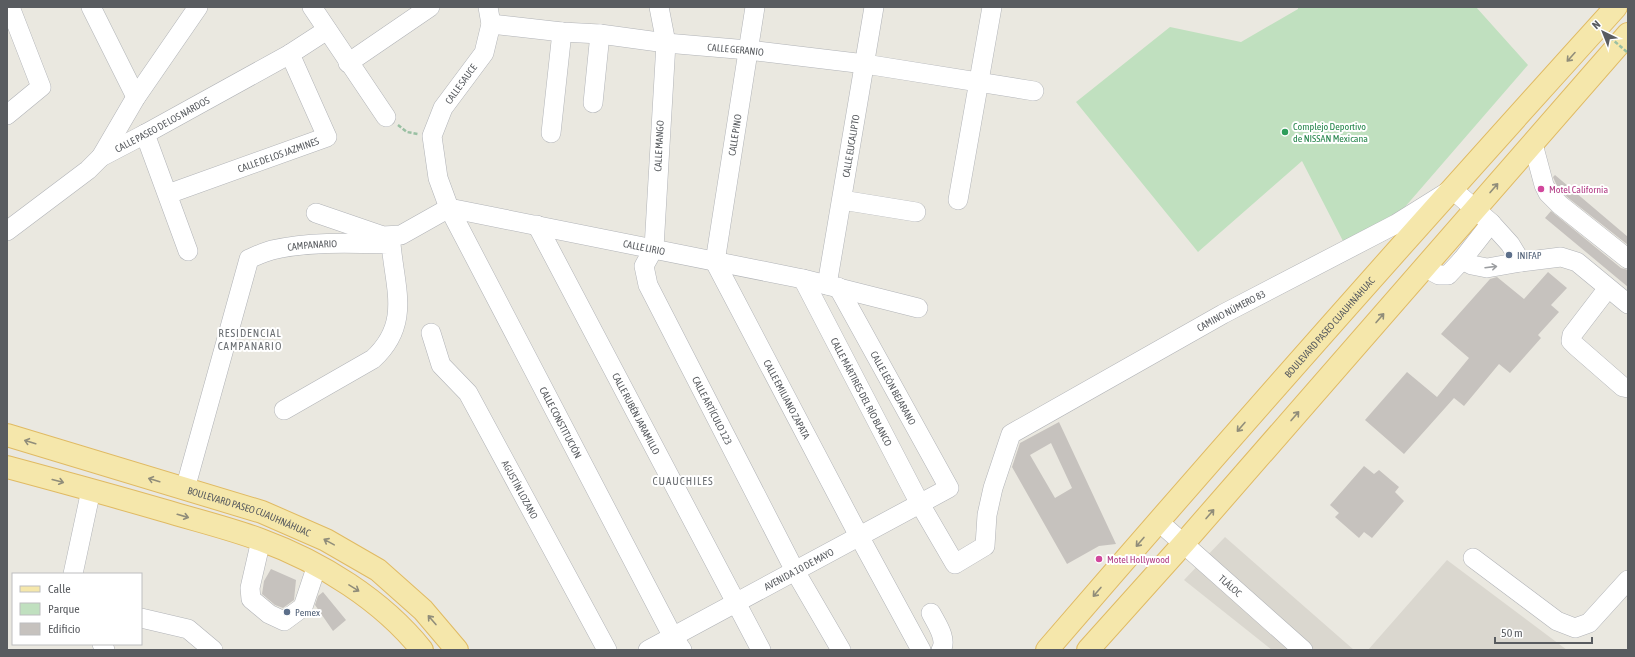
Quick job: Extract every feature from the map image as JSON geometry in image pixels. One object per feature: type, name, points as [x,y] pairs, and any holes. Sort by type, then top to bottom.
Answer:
[{"type":"main road","name":"BOULEVARD PASEO CUAUHNÁHUAC","points":[[1047,650],[1158,521],[1452,189],[1616,7]]},
{"type":"main road","points":[[1088,650],[1184,543],[1424,267],[1483,216],[1533,144],[1627,43]]},
{"type":"main road","name":"BOULEVARD PASEO CUAUHNÁHUAC","points":[[7,435],[262,512],[326,540],[378,570],[423,610],[457,650]]},
{"type":"main road","points":[[7,467],[261,540],[317,565],[361,593],[400,626],[422,650]]},
{"type":"street","points":[[7,115],[41,86],[10,7]]},
{"type":"street","points":[[91,7],[136,97]]},
{"type":"street","points":[[101,157],[136,97],[198,7]]},
{"type":"street","points":[[312,7],[348,63],[386,117]]},
{"type":"street","points":[[348,63],[430,7]]},
{"type":"street","name":"CALLE MANGO","points":[[654,248],[666,43],[659,7]]},
{"type":"street","name":"CALLE PINO","points":[[714,262],[755,7]]},
{"type":"street","name":"CALLE EUCALIPTO","points":[[833,286],[842,200],[874,7]]},
{"type":"street","points":[[958,200],[992,7]]},
{"type":"street","name":"CALLE GERANIO","points":[[490,15],[562,32],[600,34],[666,43],[748,50],[864,64],[980,81],[1034,91]]},
{"type":"street","name":"CALLE SAUCE","points":[[449,208],[438,178],[432,136],[443,108],[484,53],[490,15]]},
{"type":"street","name":"CALLE PASEO DE LOS NARDOS","points":[[7,232],[88,170],[101,157],[290,54],[327,30]]},
{"type":"street","points":[[551,133],[562,32]]},
{"type":"street","points":[[593,103],[600,34]]},
{"type":"street","name":"CALLE DE LOS JAZMINES","points":[[168,194],[326,137],[290,54]]},
{"type":"street","points":[[145,134],[188,251]]},
{"type":"street","points":[[1533,144],[1544,186],[1548,193],[1560,205],[1628,259]]},
{"type":"street","points":[[1452,189],[1483,216],[1510,244],[1521,262]]},
{"type":"street","name":"CAMINO NÚMERO 83","points":[[1011,434],[1222,314],[1396,224],[1452,189]]},
{"type":"street","points":[[842,200],[916,212]]},
{"type":"street","points":[[316,213],[383,236],[402,235],[449,208]]},
{"type":"street","name":"CALLE LIRIO","points":[[449,208],[803,279],[918,308]]},
{"type":"street","name":"CALLE CONSTITUCIÓN","points":[[449,208],[677,643]]},
{"type":"street","points":[[1424,267],[1440,275],[1448,275],[1462,260],[1483,216]]},
{"type":"street","name":"CALLE RUBÉN JARAMILLO","points":[[538,225],[761,650]]},
{"type":"street","name":"CAMPANARIO","points":[[185,489],[249,259],[271,250],[289,248],[344,243],[391,244],[399,306],[394,329],[382,350],[373,359],[284,410]]},
{"type":"street","name":"CALLE ARTÍCULO 123","points":[[654,248],[644,266],[648,285],[795,571],[841,650]]},
{"type":"street","points":[[1462,260],[1472,265],[1487,268],[1561,257],[1577,262],[1628,304]]},
{"type":"street","name":"CALLE EMILIANO ZAPATA","points":[[714,262],[921,650]]},
{"type":"street","name":"CALLE MÁRTIRES DEL RÍO BLANCO","points":[[803,279],[920,504],[955,564],[985,546],[987,515],[993,488],[1011,434]]},
{"type":"street","name":"CALLE LEÓN BEJARANO","points":[[833,286],[949,488]]},
{"type":"street","points":[[1608,288],[1572,334],[1571,341],[1624,387],[1628,388]]},
{"type":"street","name":"AGUSTÍN LOZANO","points":[[431,333],[441,365],[468,393],[607,650]]},
{"type":"street","name":"AVENIDA 10 DE MAYO","points":[[648,650],[677,643],[736,602],[949,488]]},
{"type":"street","points":[[73,573],[91,490]]},
{"type":"street","name":"TLÁLOC","points":[[1158,521],[1303,650]]},
{"type":"street","points":[[261,540],[250,588],[251,600],[268,614],[284,621],[303,607],[317,565]]},
{"type":"street","points":[[1473,558],[1557,621],[1575,628],[1589,622],[1628,580]]},
{"type":"street","points":[[931,612],[944,640],[941,650]]},
{"type":"street","points":[[142,618],[188,628],[213,650]]},
{"type":"path","points":[[1592,22],[1627,43]]},
{"type":"path","points":[[386,117],[407,132],[432,136]]},
{"type":"shaded area","points":[[1225,537],[1354,650],[1272,650],[1184,580]]},
{"type":"shaded area","points":[[1447,560],[1567,650],[1368,650]]},
{"type":"green space","name":"Complejo Deportivo de NISSAN Mexicana","points":[[1298,7],[1476,7],[1528,65],[1398,215],[1343,241],[1302,161],[1198,252],[1076,102],[1170,27],[1241,42],[1298,9]]},
{"type":"building","points":[[1555,175],[1628,237],[1628,245],[1567,197],[1557,186],[1553,177]]},
{"type":"building","points":[[1551,211],[1621,268],[1628,270],[1628,287],[1545,218]]},
{"type":"building","points":[[1548,272],[1567,288],[1551,305],[1559,312],[1538,335],[1541,338],[1510,373],[1499,364],[1464,406],[1454,398],[1404,454],[1365,420],[1407,372],[1437,397],[1469,358],[1441,334],[1490,279],[1497,277],[1524,299]]},
{"type":"building","points":[[1059,422],[1116,544],[1099,546],[1067,564],[1012,467],[1020,443]],"holes":[[[1051,443],[1072,488],[1055,498],[1030,455]]]},
{"type":"building","points":[[1364,466],[1374,474],[1379,470],[1399,487],[1395,492],[1404,501],[1372,538],[1364,532],[1359,538],[1335,517],[1339,513],[1330,505]]},
{"type":"building","points":[[271,569],[296,580],[294,600],[283,608],[275,605],[262,594],[264,581]]},
{"type":"building","points":[[323,592],[346,620],[333,631],[315,605],[318,596]]},
{"type":"place","name":"Complejo Deportivo de NISSAN Mexicana","points":[[1285,132]]},
{"type":"place","name":"Motel California","points":[[1541,189]]},
{"type":"place","name":"INIFAP","points":[[1509,255]]},
{"type":"place","name":"Motel Hollywood","points":[[1099,559]]},
{"type":"place","name":"Pemex","points":[[287,612]]},
{"type":"district","name":"RESIDENCIAL CAMPANARIO","points":[[250,339]]},
{"type":"district","name":"CUAUCHILES","points":[[683,481]]}]
